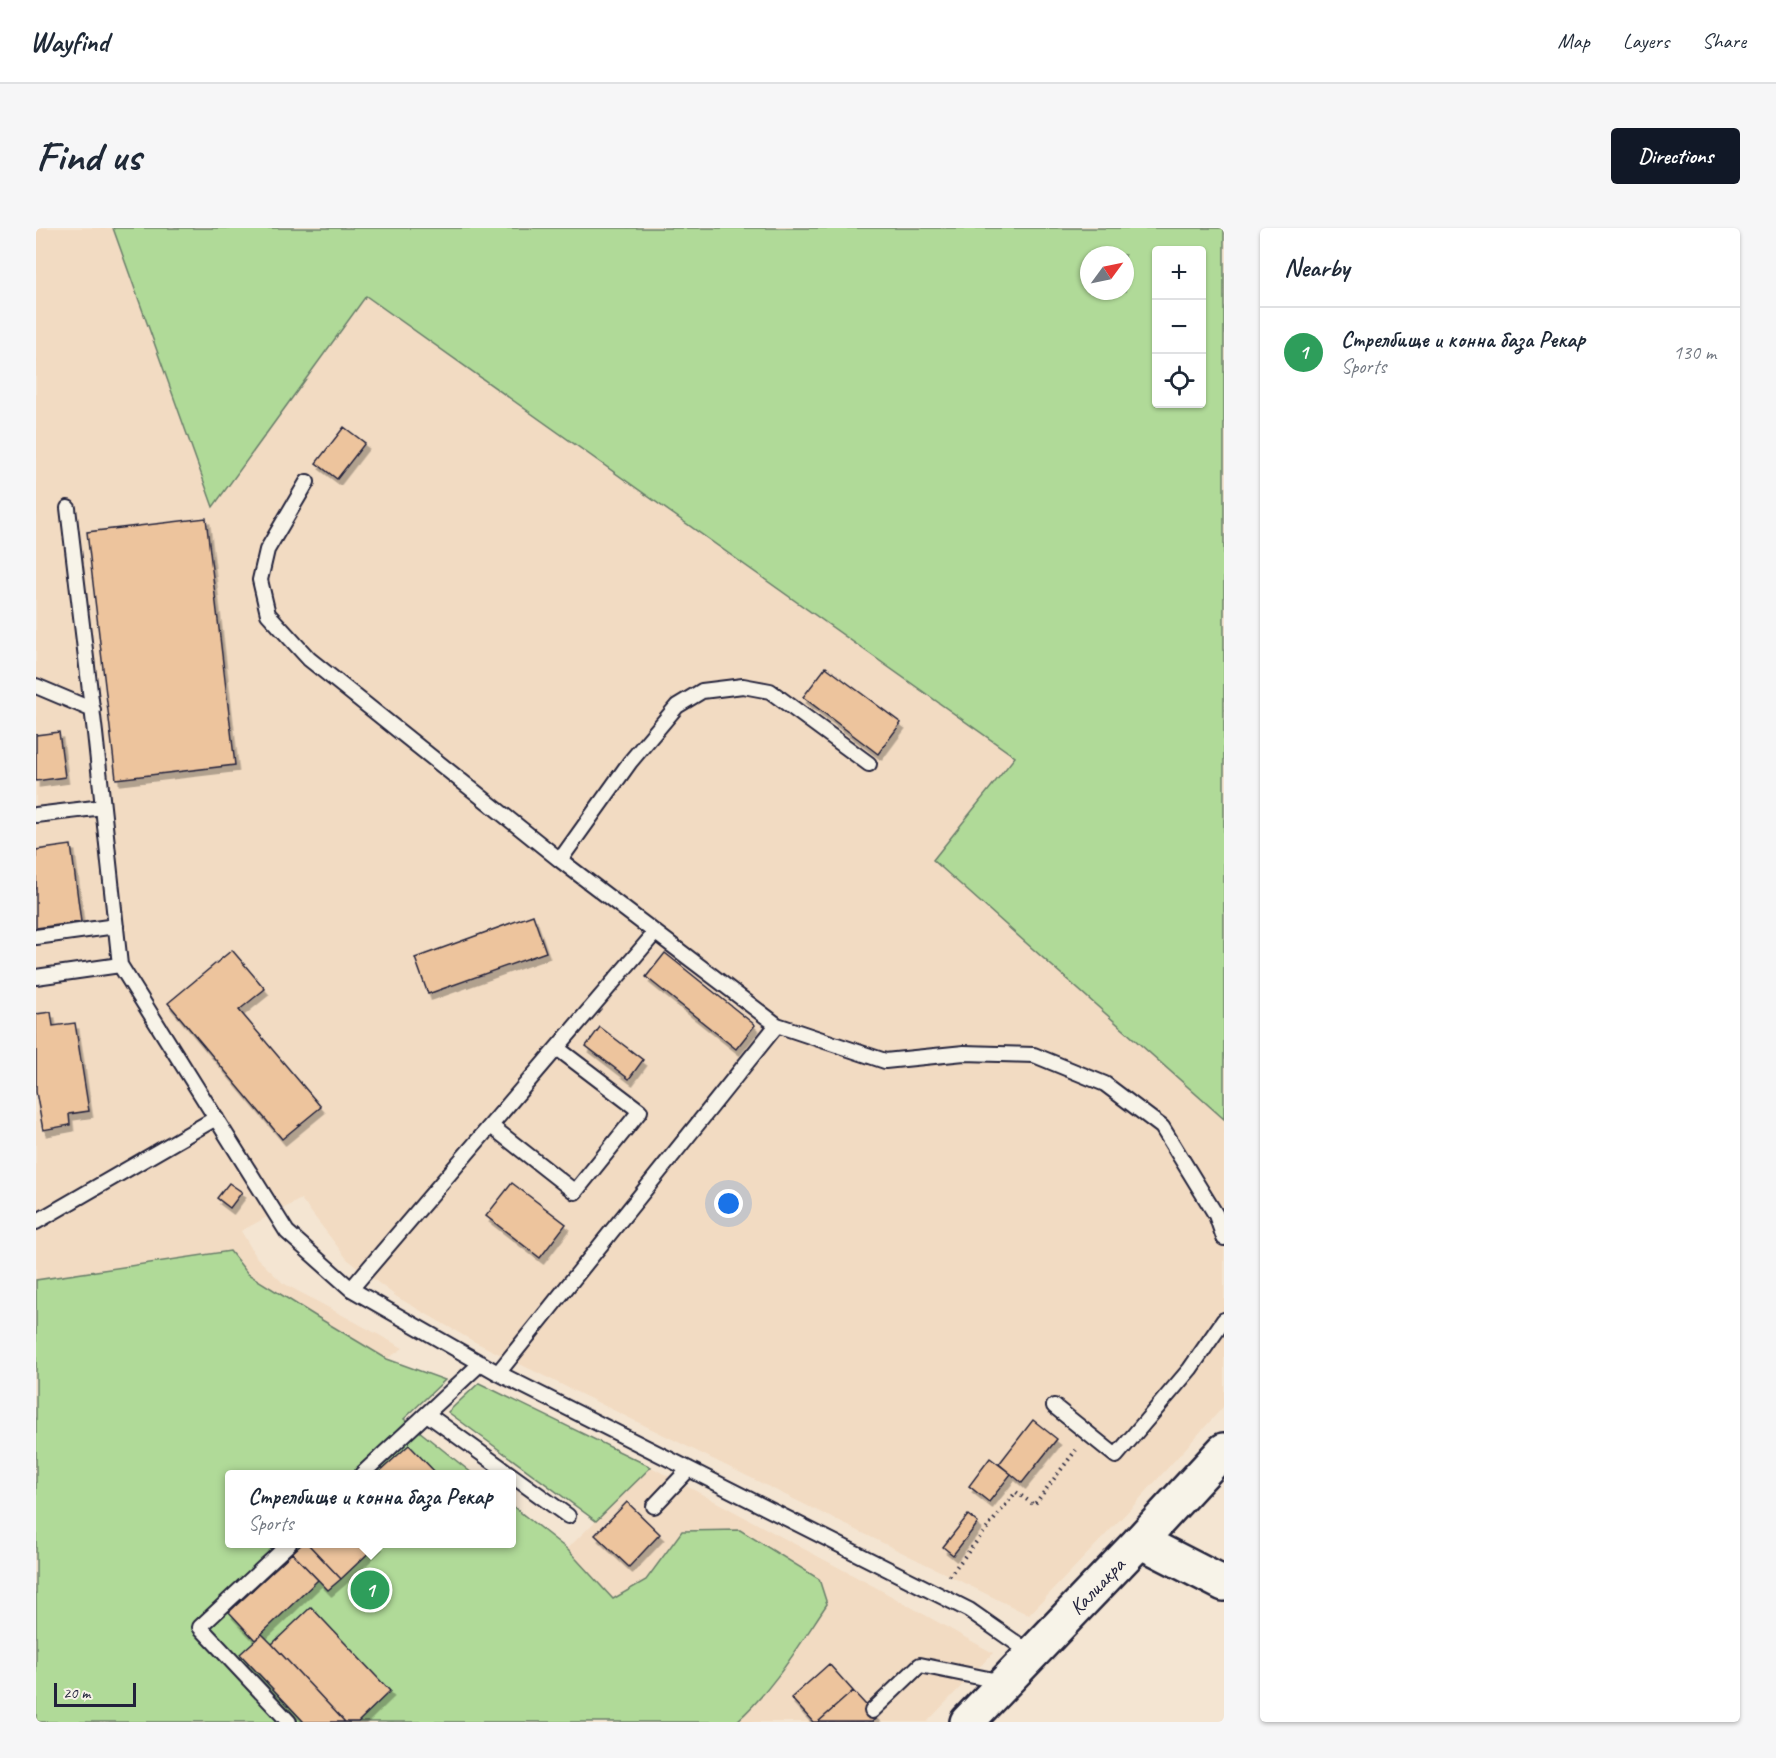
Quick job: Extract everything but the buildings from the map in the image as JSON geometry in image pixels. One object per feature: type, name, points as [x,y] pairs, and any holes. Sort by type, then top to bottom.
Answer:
[{"type":"street","name":"Калиакра","points":[[970,1720],[1224,1450]]},
{"type":"street","points":[[1140,1541],[1224,1584]]},
{"type":"lane","points":[[307,482],[267,550],[260,580],[268,614],[309,659],[560,860],[777,1024],[885,1061],[964,1053],[1034,1055],[1105,1084],[1162,1127],[1216,1215],[1224,1238]]},
{"type":"lane","points":[[68,508],[93,710],[120,965],[287,1232],[351,1289],[498,1373],[969,1610],[1032,1654]]},
{"type":"lane","points":[[36,686],[93,710]]},
{"type":"lane","points":[[560,860],[630,762],[670,714],[677,706],[702,691],[742,686],[770,691],[868,764]]},
{"type":"lane","points":[[36,815],[104,807]]},
{"type":"lane","points":[[36,937],[116,926]]},
{"type":"lane","points":[[351,1289],[655,933]]},
{"type":"lane","points":[[36,977],[120,965]]},
{"type":"lane","points":[[498,1373],[777,1024]]},
{"type":"lane","points":[[491,1126],[575,1192],[640,1111],[557,1048]]},
{"type":"lane","points":[[36,1222],[216,1118]]},
{"type":"lane","points":[[1054,1406],[1116,1456],[1190,1369],[1224,1320]]},
{"type":"lane","points":[[366,1470],[481,1363]]},
{"type":"lane","points":[[427,1414],[504,1470]]},
{"type":"lane","points":[[654,1506],[689,1469]]},
{"type":"lane","points":[[516,1478],[568,1516]]},
{"type":"lane","points":[[285,1548],[200,1627],[289,1722]]},
{"type":"lane","points":[[872,1711],[920,1665],[1005,1683]]},
{"type":"path","points":[[935,1593],[1016,1492],[1034,1505],[1088,1434]]},
{"type":"shaded area","points":[[36,228],[113,228],[213,507],[366,296],[1016,757],[934,860],[1224,1119],[1224,1406],[1029,1615],[473,1341],[397,1297],[347,1259],[301,1199],[241,1231],[257,1258],[283,1283],[403,1348],[229,1470],[225,1470],[225,1473],[36,1606]]},
{"type":"shaded area","points":[[651,1467],[993,1653],[927,1722],[390,1722]]},
{"type":"green space","points":[[113,228],[1224,228],[1224,1119],[933,860],[1015,757],[366,296],[213,507]]},
{"type":"green space","points":[[230,1251],[248,1274],[387,1359],[445,1380],[404,1419],[468,1470],[225,1470],[225,1548],[516,1548],[516,1509],[567,1549],[613,1599],[646,1580],[682,1531],[740,1530],[819,1579],[827,1604],[773,1682],[736,1722],[36,1722],[36,1280]]},
{"type":"green space","points":[[479,1383],[651,1467],[596,1521],[448,1412]]},
{"type":"place","name":"Стрелбище и конна база Рекар","points":[[370,1590]]}]
